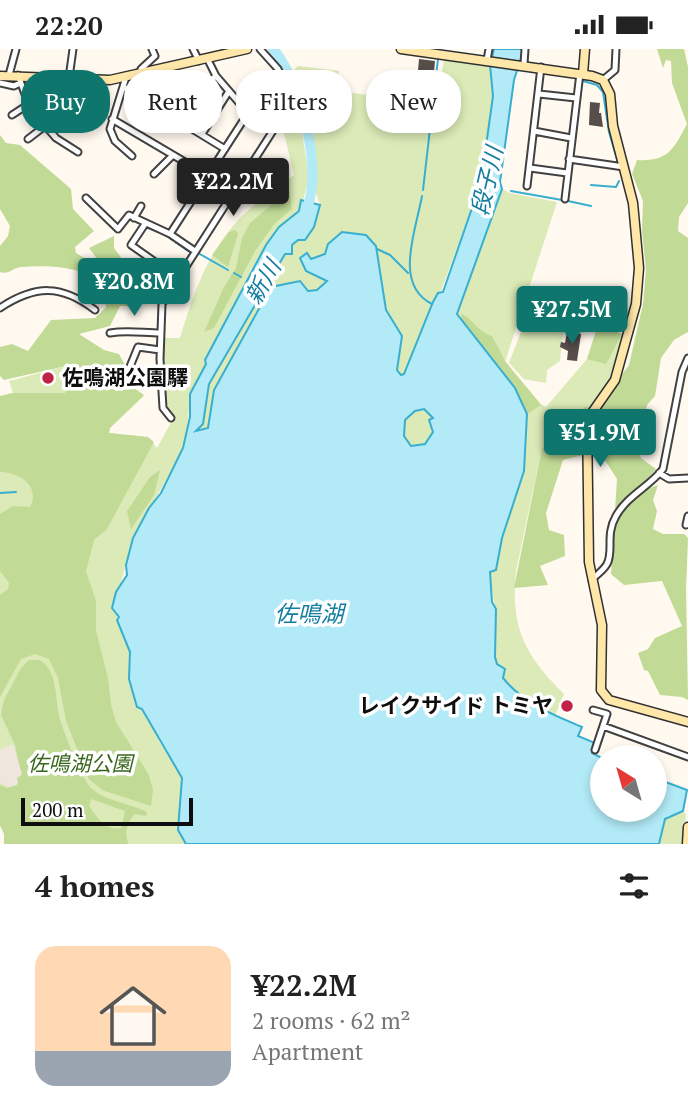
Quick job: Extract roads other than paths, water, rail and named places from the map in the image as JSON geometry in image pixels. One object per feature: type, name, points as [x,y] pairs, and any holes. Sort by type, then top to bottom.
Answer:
[{"type":"street","points":[[0,83],[14,86],[12,77],[16,49]]},
{"type":"street","points":[[70,70],[73,49]]},
{"type":"street","points":[[141,70],[155,56],[152,49]]},
{"type":"street","points":[[193,49],[211,70]]},
{"type":"street","points":[[164,70],[247,49]]},
{"type":"street","points":[[260,49],[278,70]]},
{"type":"street","points":[[401,49],[523,64],[603,80],[615,70],[616,49]]},
{"type":"street","points":[[488,60],[489,49]]},
{"type":"street","points":[[523,64],[525,49]]},
{"type":"street","points":[[565,199],[576,98],[586,49]]},
{"type":"street","points":[[527,186],[541,67]]},
{"type":"street","points":[[603,80],[610,94],[620,167],[633,203],[639,287],[615,380],[587,420],[587,541],[602,625],[599,668],[603,696],[688,722]]},
{"type":"street","points":[[170,234],[248,113],[222,83]]},
{"type":"street","points":[[124,90],[112,119],[110,132],[132,156]]},
{"type":"street","points":[[225,149],[202,134],[229,91]]},
{"type":"street","points":[[538,94],[576,98]]},
{"type":"street","points":[[12,115],[21,109]]},
{"type":"street","points":[[112,119],[234,191]]},
{"type":"street","points":[[534,131],[571,138]]},
{"type":"street","points":[[28,139],[36,133]]},
{"type":"street","points":[[51,133],[79,152]]},
{"type":"street","points":[[171,418],[163,408],[160,350],[162,304],[271,133]]},
{"type":"street","points":[[154,174],[172,156]]},
{"type":"street","points":[[569,159],[620,167]]},
{"type":"street","points":[[530,168],[567,173]]},
{"type":"street","points":[[86,198],[118,229],[129,215],[170,234],[195,251]]},
{"type":"street","points":[[134,218],[141,206]]},
{"type":"street","points":[[145,224],[131,245],[178,278]]},
{"type":"street","points":[[142,274],[152,260]]},
{"type":"street","points":[[0,308],[20,295],[36,291],[68,293],[90,310]]},
{"type":"street","points":[[110,333],[130,330],[135,333],[161,333]]},
{"type":"street","points":[[130,369],[138,347],[160,350]]},
{"type":"street","points":[[592,580],[609,561],[610,529],[617,515],[628,499],[659,473],[688,358]]},
{"type":"street","points":[[659,473],[669,479],[688,478]]},
{"type":"street","points":[[686,525],[688,516]]},
{"type":"street","points":[[593,710],[607,714],[597,745]]},
{"type":"street","points":[[603,726],[688,757]]},
{"type":"street","points":[[687,844],[688,827]]},
{"type":"water","name":"佐鳴湖","points":[[494,49],[524,49],[514,80],[500,182],[502,189],[457,314],[515,388],[527,414],[524,471],[502,538],[496,570],[490,572],[492,602],[496,609],[495,657],[497,664],[505,669],[503,678],[520,695],[582,727],[578,736],[595,743],[590,745],[590,823],[664,823],[659,844],[186,844],[178,830],[182,778],[142,709],[137,707],[129,679],[130,652],[117,620],[119,617],[112,608],[116,592],[127,575],[126,565],[133,538],[149,508],[161,493],[183,448],[190,417],[190,394],[266,245],[279,227],[299,211],[301,200],[320,205],[314,227],[305,240],[298,240],[292,245],[292,254],[285,254],[209,384],[203,424],[196,431],[208,428],[214,390],[271,287],[300,281],[308,291],[317,290],[327,281],[306,271],[300,258],[307,253],[311,259],[325,254],[328,244],[342,232],[366,235],[376,246],[386,310],[402,336],[397,370],[401,375],[404,374],[433,302],[438,293],[443,292],[481,182],[493,96],[490,65]],"holes":[[[424,409],[433,418],[429,420],[433,432],[425,444],[411,446],[404,436],[405,420],[415,411]]]},
{"type":"water","name":"佐鳴湖","points":[[667,782],[687,790],[683,811],[667,818]]},
{"type":"waterway","name":"新川","points":[[273,49],[293,83],[307,130],[312,177],[310,198],[304,214]]},
{"type":"waterway","points":[[423,190],[438,59]]},
{"type":"waterway","points":[[583,81],[597,85],[603,92],[609,132],[618,163]]},
{"type":"waterway","points":[[591,185],[616,187],[619,181]]},
{"type":"waterway","points":[[511,191],[562,200]]},
{"type":"waterway","points":[[223,204],[230,192]]},
{"type":"waterway","points":[[422,196],[412,240],[410,270],[413,284],[420,295],[432,304]]},
{"type":"waterway","points":[[568,201],[591,206]]},
{"type":"waterway","points":[[209,225],[221,206]]},
{"type":"waterway","points":[[137,222],[141,224]]},
{"type":"waterway","points":[[148,228],[158,232]]},
{"type":"waterway","points":[[196,245],[206,230]]},
{"type":"waterway","points":[[163,234],[168,237]]},
{"type":"waterway","points":[[170,238],[174,241]]},
{"type":"waterway","points":[[178,244],[184,248]]},
{"type":"waterway","points":[[185,249],[190,252]]},
{"type":"waterway","points":[[377,249],[390,255],[408,273]]},
{"type":"waterway","points":[[198,253],[228,270]]},
{"type":"waterway","points":[[182,266],[189,255]]},
{"type":"waterway","points":[[177,274],[181,268]]},
{"type":"waterway","points":[[234,273],[241,277]]},
{"type":"waterway","points":[[168,287],[173,279]]},
{"type":"waterway","points":[[0,493],[16,492]]},
{"type":"place","name":"佐鳴湖公園驛","points":[[48,378]]},
{"type":"place","name":"レイクサイド トミヤ","points":[[567,706]]},
{"type":"water label","name":"段子川","points":[[487,181]]},
{"type":"park label","name":"佐鳴湖公園","points":[[80,764]]}]
